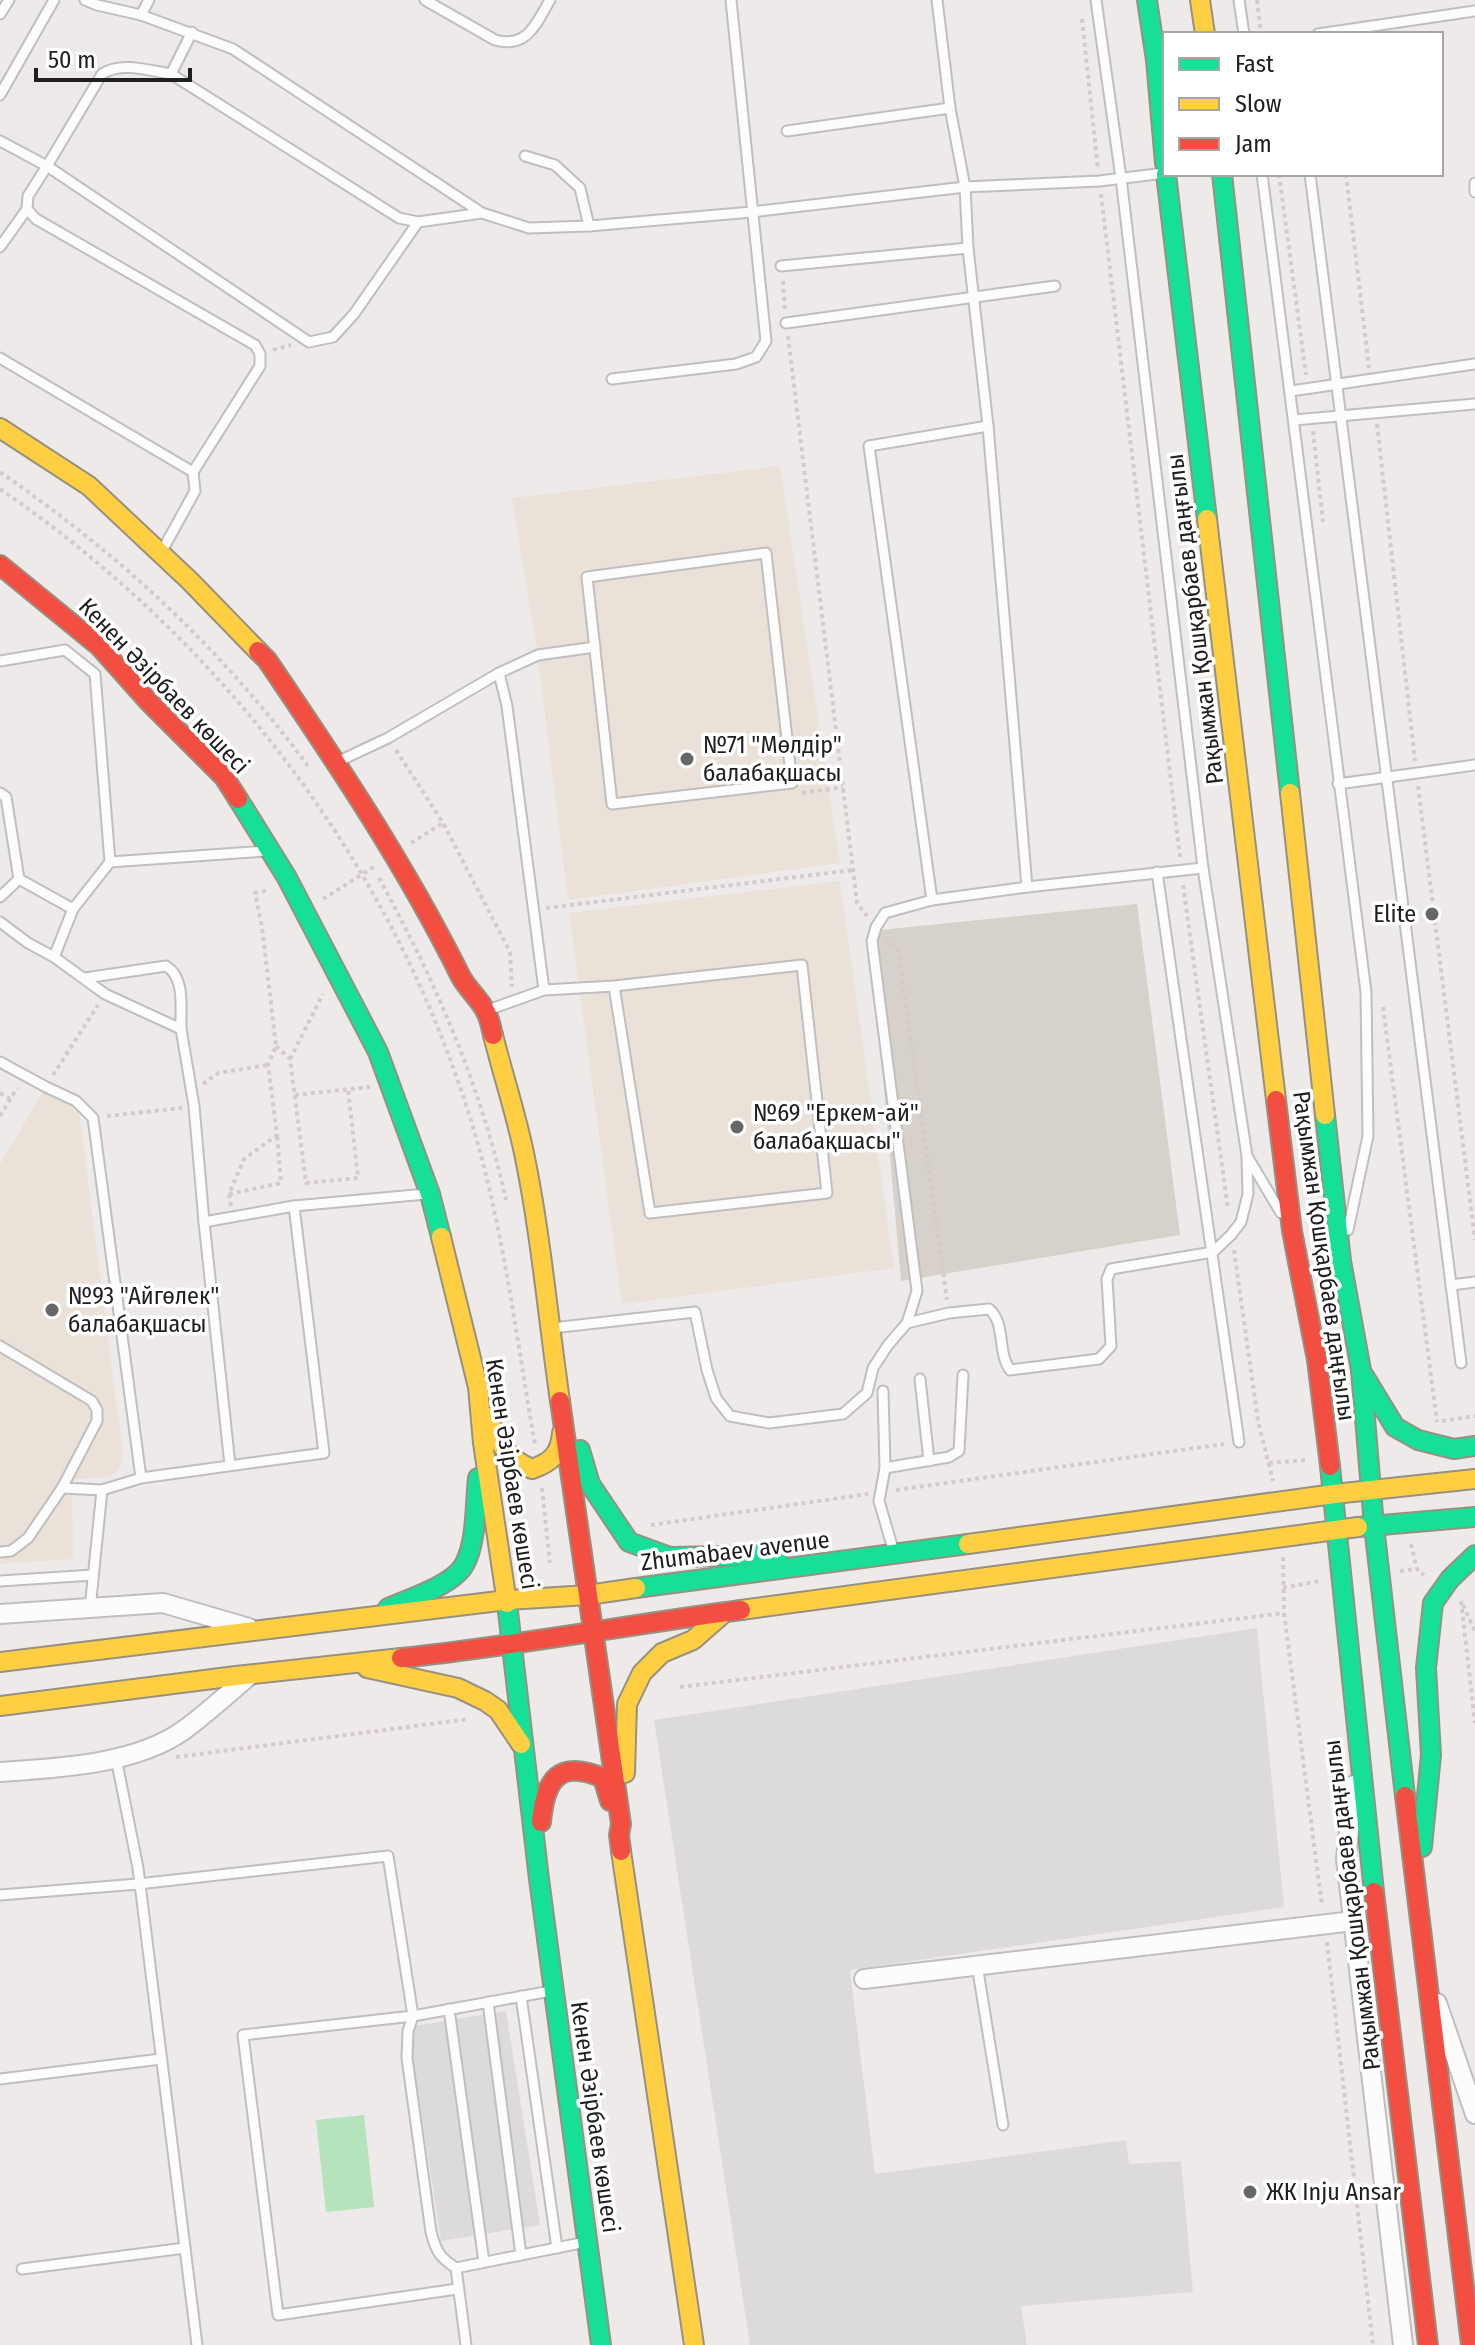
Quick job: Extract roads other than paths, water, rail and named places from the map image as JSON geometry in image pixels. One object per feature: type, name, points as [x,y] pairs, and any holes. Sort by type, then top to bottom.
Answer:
[{"type":"main road","points":[[1147,0],[1161,60],[1163,112]]},
{"type":"main road","points":[[1200,0],[1205,32]]},
{"type":"main road","name":"Рақымжан Қошқарбаев даңғылы","points":[[1166,176],[1292,1231],[1305,1288],[1334,1494],[1358,1751],[1428,2345]]},
{"type":"main road","name":"Рақымжан Қошқарбаев даңғылы","points":[[1222,176],[1341,1261],[1361,1370],[1374,1526]]},
{"type":"main road","points":[[0,428],[89,486],[267,660],[394,854],[439,932],[466,987],[486,1011],[524,1153],[548,1300],[549,1328],[694,2345]]},
{"type":"main road","name":"Кенен Әзірбаев көшесі","points":[[0,565],[89,655],[148,701],[224,777],[304,911],[378,1052],[430,1194],[478,1387],[601,2345]]},
{"type":"main road","points":[[556,1367],[590,1484],[629,1542],[670,1557],[810,1554],[874,1557]]},
{"type":"main road","points":[[1361,1370],[1395,1427],[1418,1440],[1454,1449],[1475,1446]]},
{"type":"main road","points":[[478,1387],[497,1442],[510,1460],[522,1466],[532,1469],[553,1460],[561,1449],[563,1419]]},
{"type":"main road","points":[[300,1626],[349,1619],[384,1609],[444,1581],[463,1567],[471,1538],[483,1443]]},
{"type":"main road","name":"Zhumabaev avenue","points":[[0,1662],[507,1600],[588,1595],[1334,1494],[1475,1479]]},
{"type":"main road","points":[[1414,1523],[1418,1494],[1423,1484]]},
{"type":"main road","points":[[0,1706],[512,1645],[629,1625],[1337,1529],[1475,1517]]},
{"type":"main road","points":[[1374,1526],[1471,2345]]},
{"type":"main road","points":[[1416,1898],[1431,1755],[1426,1668],[1433,1603],[1475,1555]]},
{"type":"main road","points":[[620,1830],[627,1704],[642,1673],[662,1653],[693,1640],[725,1612]]},
{"type":"main road","points":[[348,1663],[458,1688],[485,1701],[498,1710],[525,1750]]},
{"type":"main road","points":[[539,1879],[541,1811],[547,1787],[559,1773],[577,1768],[603,1778],[620,1830]]},
{"type":"street","points":[[0,1614],[163,1603],[259,1631]]},
{"type":"street","points":[[0,1772],[59,1768],[116,1758],[149,1747],[182,1732],[252,1674]]},
{"type":"street","points":[[1358,1751],[1346,1859],[1403,2345]]},
{"type":"street","points":[[864,1979],[1353,1921]]},
{"type":"street","points":[[1424,1965],[1475,2114]]},
{"type":"lane","points":[[0,14],[9,0]]},
{"type":"lane","points":[[0,95],[54,0]]},
{"type":"lane","points":[[85,0],[141,15],[233,49],[482,213],[529,228],[752,212],[965,187],[1099,181],[1163,173]]},
{"type":"lane","points":[[141,15],[149,0]]},
{"type":"lane","points":[[425,0],[495,40],[515,43],[532,30],[550,0]]},
{"type":"lane","points":[[612,379],[736,364],[756,357],[766,341],[731,0]]},
{"type":"lane","points":[[937,0],[950,108],[965,187],[1027,887]]},
{"type":"lane","points":[[907,1323],[949,1313],[989,1309],[996,1315],[1004,1362],[1010,1370],[1099,1359],[1111,1346],[1107,1279],[1111,1269],[1213,1252],[1241,1222],[1248,1194],[1247,1156],[1203,868],[1121,178],[1096,0]]},
{"type":"lane","points":[[1239,0],[1244,32]]},
{"type":"lane","points":[[1332,32],[1475,11]]},
{"type":"lane","points":[[171,74],[192,32]]},
{"type":"lane","points":[[0,247],[27,209],[28,196],[102,74],[111,68],[123,67],[171,74],[399,218],[418,222],[482,213]]},
{"type":"lane","points":[[787,131],[950,108]]},
{"type":"lane","points":[[0,141],[47,166],[309,342],[333,337],[354,314],[418,222]]},
{"type":"lane","points":[[525,156],[555,165],[580,188],[589,226]]},
{"type":"lane","points":[[1262,176],[1366,992],[1368,1136],[1341,1261]]},
{"type":"lane","points":[[1310,176],[1461,1363]]},
{"type":"lane","points":[[1475,183],[1475,192]]},
{"type":"lane","points":[[27,209],[36,219],[255,345],[260,354],[260,366],[193,472],[195,491],[161,554]]},
{"type":"lane","points":[[781,266],[968,248]]},
{"type":"lane","points":[[786,323],[1055,286]]},
{"type":"lane","points":[[0,358],[193,472]]},
{"type":"lane","points":[[1291,391],[1475,364]]},
{"type":"lane","points":[[1294,420],[1475,404]]},
{"type":"lane","points":[[932,900],[869,446],[988,426]]},
{"type":"lane","points":[[766,553],[792,783],[612,804],[595,647],[587,577],[766,553]]},
{"type":"lane","points":[[336,762],[388,738],[499,673],[538,655],[595,647]]},
{"type":"lane","points":[[0,661],[65,650],[89,655],[95,674],[110,862],[73,909],[54,957]]},
{"type":"lane","points":[[499,673],[507,706],[544,990]]},
{"type":"lane","points":[[1338,784],[1475,765]]},
{"type":"lane","points":[[0,793],[6,797],[19,879]]},
{"type":"lane","points":[[110,862],[270,851]]},
{"type":"lane","points":[[549,1328],[695,1312],[716,1398],[730,1416],[769,1423],[843,1414],[867,1393],[873,1368],[907,1323],[917,1291],[872,941],[885,913],[932,900],[1203,868]]},
{"type":"lane","points":[[1157,872],[1239,1442]]},
{"type":"lane","points":[[19,879],[73,909]]},
{"type":"lane","points":[[0,897],[19,879]]},
{"type":"lane","points":[[0,922],[105,994],[181,1029]]},
{"type":"lane","points":[[486,1011],[544,990],[614,986],[802,965],[827,1193],[650,1213],[614,986]]},
{"type":"lane","points":[[85,978],[166,966],[175,971],[179,982],[181,1029],[194,1106],[230,1465]]},
{"type":"lane","points":[[0,1062],[76,1101],[93,1118],[141,1478]]},
{"type":"lane","points":[[1247,1156],[1292,1231]]},
{"type":"lane","points":[[204,1222],[294,1206],[430,1194]]},
{"type":"lane","points":[[62,1488],[102,1490],[141,1478],[324,1453],[294,1206]]},
{"type":"lane","points":[[1451,1285],[1475,1282]]},
{"type":"lane","points":[[0,1346],[92,1401],[97,1410],[97,1421],[62,1488],[28,1538],[11,1551],[0,1552]]},
{"type":"lane","points":[[885,1468],[949,1457],[959,1451],[963,1375]]},
{"type":"lane","points":[[920,1379],[929,1461]]},
{"type":"lane","points":[[883,1391],[885,1468],[879,1501],[894,1555]]},
{"type":"lane","points":[[90,1609],[102,1490]]},
{"type":"lane","points":[[0,1581],[93,1575]]},
{"type":"lane","points":[[116,1758],[138,1868],[197,2345]]},
{"type":"lane","points":[[0,1895],[138,1884],[388,1856],[413,2016],[408,2031],[407,2058],[431,2232],[436,2251],[456,2268],[466,2345]]},
{"type":"lane","points":[[977,1965],[1003,2125]]},
{"type":"lane","points":[[457,2289],[278,2315],[243,2035],[413,2016],[554,1990]]},
{"type":"lane","points":[[521,1996],[557,2248]]},
{"type":"lane","points":[[488,2002],[521,2255]]},
{"type":"lane","points":[[449,2009],[484,2262]]},
{"type":"lane","points":[[0,2079],[161,2059]]},
{"type":"lane","points":[[456,2268],[588,2241]]},
{"type":"lane","points":[[22,2269],[185,2248]]},
{"type":"place","name":"№71 \"Мөлдір\" балабақшасы","points":[[687,759]]},
{"type":"place","name":"Elite","points":[[1432,914]]},
{"type":"place","name":"№69 \"Еркем-ай\" балабақшасы\"","points":[[737,1127]]},
{"type":"place","name":"№93 \"Айгөлек\" балабақшасы","points":[[52,1310]]},
{"type":"place","name":"ЖК Inju Ansar","points":[[1250,2192]]}]
